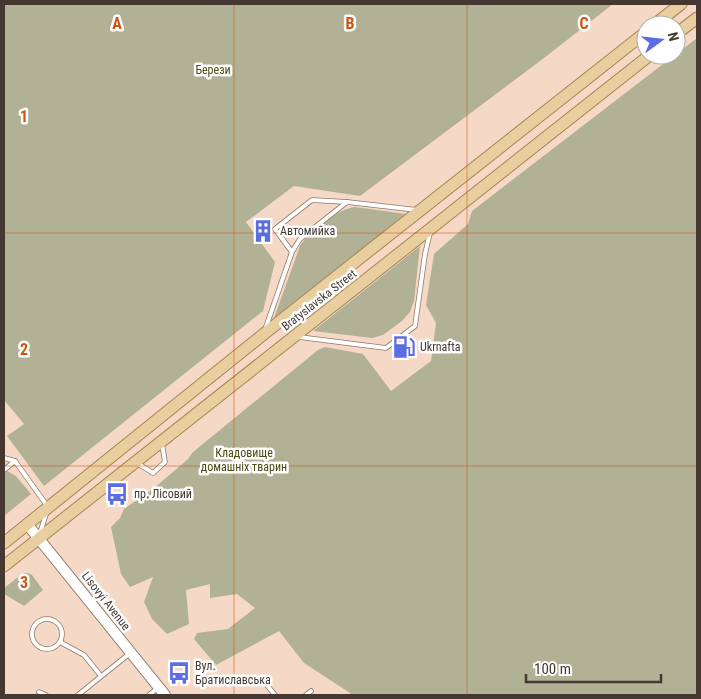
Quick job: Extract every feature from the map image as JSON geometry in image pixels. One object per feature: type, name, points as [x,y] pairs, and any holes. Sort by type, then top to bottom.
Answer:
[{"type":"main road","points":[[667,15],[681,4]]},
{"type":"main road","points":[[686,26],[697,18]]},
{"type":"main road","name":"Bratyslavska Street","points":[[4,543],[264,333],[636,40]]},
{"type":"main road","name":"Bratyslavska Street","points":[[4,566],[637,65]]},
{"type":"street","name":"Lisovyi Avenue","points":[[27,524],[162,691]]},
{"type":"lane","points":[[292,252],[275,229],[312,200],[347,202],[419,211]]},
{"type":"lane","points":[[264,333],[292,252],[300,239],[347,202]]},
{"type":"lane","points":[[294,337],[386,348],[415,326],[425,254],[431,228]]},
{"type":"lane","points":[[135,462],[153,473],[165,462],[162,441]]},
{"type":"lane","points":[[4,458],[14,461],[48,507],[39,538]]},
{"type":"lane","points":[[4,470],[14,461]]},
{"type":"lane","points":[[45,618],[54,620],[61,627],[60,642],[53,648],[42,649],[32,638],[33,628],[40,620],[45,618]]},
{"type":"lane","points":[[60,642],[84,655],[102,676]]},
{"type":"lane","points":[[78,695],[131,652]]},
{"type":"lane","points":[[266,684],[274,695]]},
{"type":"lane","points":[[149,695],[162,691]]},
{"type":"lane","points":[[306,695],[311,691]]},
{"type":"lane","points":[[39,692],[46,695]]},
{"type":"green space","name":"Берези","points":[[4,4],[613,4],[360,196],[294,186],[246,222],[275,262],[263,311],[44,486],[7,436],[24,424],[4,400]]},
{"type":"green space","name":"Кладовище домашніх тварин","points":[[697,38],[697,695],[351,695],[304,663],[279,631],[216,665],[194,639],[197,633],[228,629],[255,608],[237,594],[210,598],[210,584],[186,590],[189,624],[167,634],[152,619],[144,602],[153,577],[130,587],[121,574],[111,527],[120,518],[124,509],[153,489],[188,459],[193,452],[318,350],[325,347],[363,354],[391,391],[431,361],[436,323],[426,305],[434,254],[468,224],[472,211],[662,65],[686,65],[686,46]]},
{"type":"green space","points":[[355,207],[406,214],[274,318],[300,246],[304,240],[332,216]]},
{"type":"green space","points":[[420,246],[414,301],[410,312],[402,321],[383,335],[372,338],[313,331]]},
{"type":"green space","points":[[7,471],[16,476],[31,494],[4,516],[4,473]]},
{"type":"green space","points":[[28,573],[32,575],[43,590],[24,606],[4,594],[4,588],[22,574]]},
{"type":"place","name":"Автомийка","points":[[263,231]]},
{"type":"place","name":"Ukrnafta","points":[[404,347]]},
{"type":"place","name":"пр. Лісовий","points":[[117,494]]},
{"type":"place","name":"Вул. Братиславська","points":[[179,673]]}]
